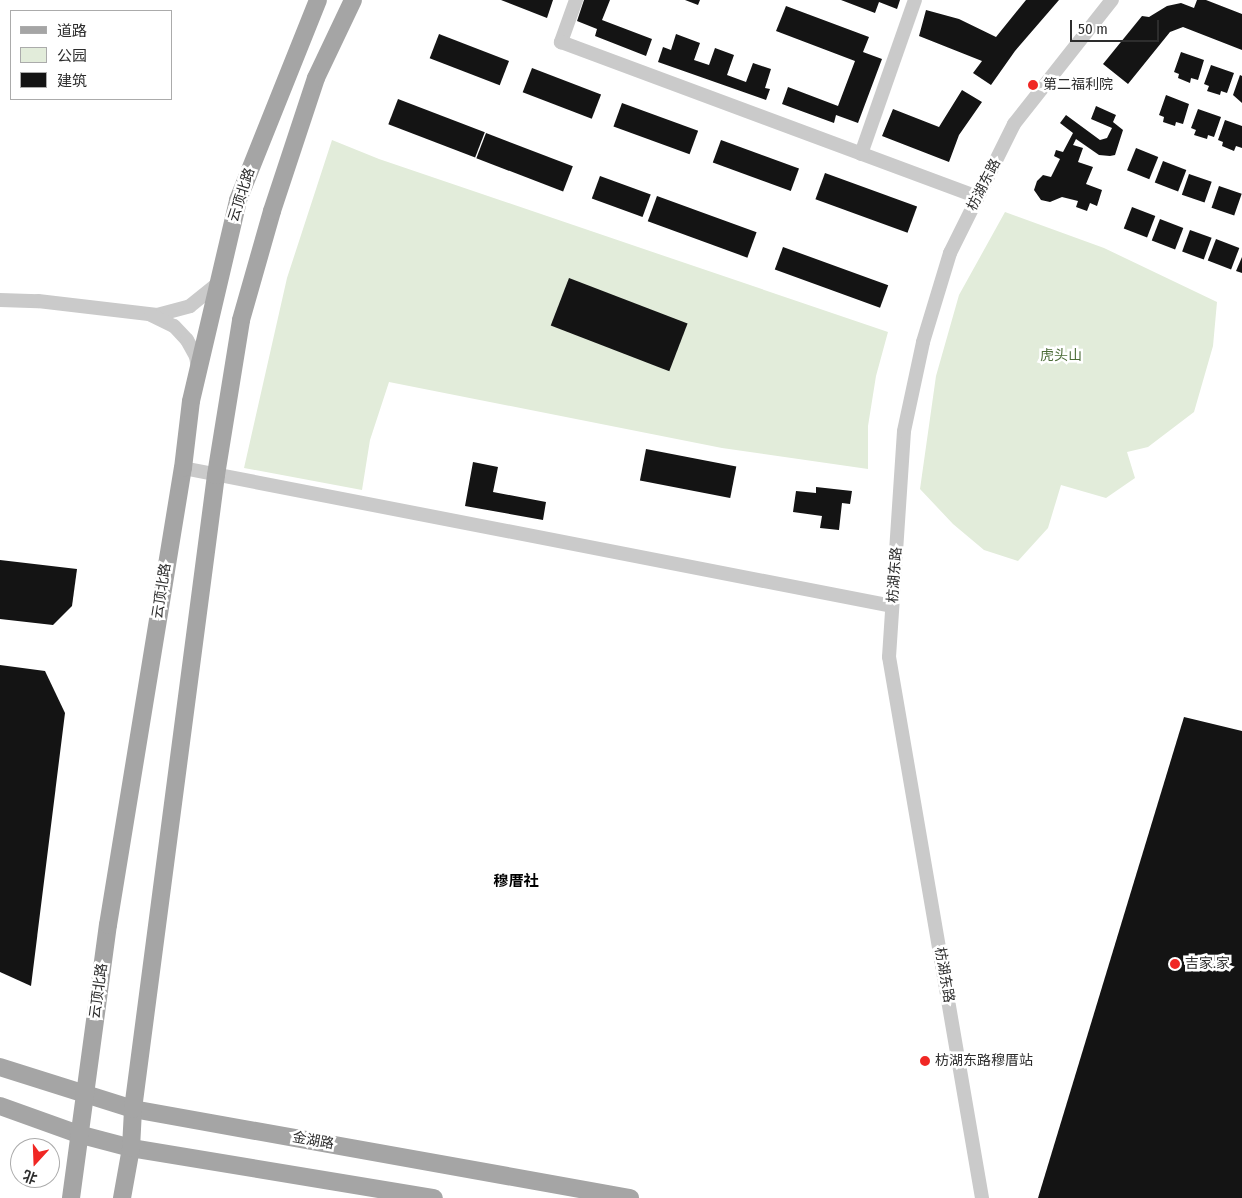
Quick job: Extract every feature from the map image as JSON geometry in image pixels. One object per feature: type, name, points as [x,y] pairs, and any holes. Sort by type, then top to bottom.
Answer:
[{"type":"main road","name":"云顶北路","points":[[71,1198],[78,1134],[86,1094],[110,915],[198,369],[238,200],[318,0]]},
{"type":"main road","points":[[122,1198],[131,1148],[133,1108],[216,475],[241,320],[272,211],[316,78],[353,0]]},
{"type":"main road","name":"金湖路","points":[[0,1067],[133,1108],[630,1198]]},
{"type":"main road","points":[[0,1106],[78,1134],[131,1148],[434,1198]]},
{"type":"street","points":[[576,0],[561,42],[977,197]]},
{"type":"street","points":[[861,154],[916,0]]},
{"type":"street","name":"枋湖东路","points":[[982,1198],[889,657],[904,431],[917,368],[950,252],[1014,124],[1112,0]]},
{"type":"street","points":[[152,315],[190,306],[218,283]]},
{"type":"street","points":[[0,300],[38,301],[152,315],[174,326],[187,340],[196,356],[198,369]]},
{"type":"street","points":[[183,468],[892,606]]},
{"type":"green space","points":[[332,140],[379,159],[888,332],[876,376],[868,426],[868,469],[722,448],[389,382],[370,440],[362,490],[244,468],[287,278]]},
{"type":"green space","name":"虎头山","points":[[1005,212],[1104,248],[1217,302],[1213,346],[1194,412],[1148,447],[1127,452],[1135,478],[1106,498],[1061,485],[1048,528],[1018,561],[984,550],[953,524],[920,489],[936,376],[959,295]]},
{"type":"building","points":[[501,0],[553,0],[547,18]]},
{"type":"building","points":[[584,0],[610,0],[602,20],[652,39],[646,56],[595,36],[597,29],[577,21]]},
{"type":"building","points":[[685,0],[700,0],[698,5]]},
{"type":"building","points":[[841,0],[900,0],[897,9],[879,2],[875,13]]},
{"type":"building","points":[[1026,0],[1059,0],[1015,51],[991,85],[973,73],[982,61],[919,36],[926,10],[959,19],[996,37]]},
{"type":"building","points":[[1197,0],[1206,0],[1242,14],[1242,50],[1183,27],[1170,32],[1128,84],[1103,64],[1142,16],[1149,17],[1167,6],[1181,3],[1194,8]]},
{"type":"building","points":[[786,6],[869,37],[863,52],[882,59],[858,123],[836,115],[834,123],[782,104],[788,87],[838,106],[855,61],[776,31]]},
{"type":"building","points":[[439,34],[509,61],[500,85],[430,58]]},
{"type":"building","points":[[676,34],[700,43],[694,60],[709,65],[715,48],[734,55],[727,75],[746,82],[753,63],[771,69],[765,88],[770,89],[766,100],[658,62],[663,47],[671,50]]},
{"type":"building","points":[[1181,52],[1204,60],[1198,80],[1191,78],[1190,83],[1178,78],[1179,74],[1174,72]]},
{"type":"building","points":[[1211,65],[1234,73],[1227,93],[1221,91],[1220,95],[1207,91],[1209,86],[1204,84]]},
{"type":"building","points":[[532,68],[601,95],[592,119],[523,92]]},
{"type":"building","points":[[1240,75],[1242,76],[1242,103],[1233,95]]},
{"type":"building","points":[[962,90],[982,102],[959,135],[949,162],[882,136],[893,109],[939,127]]},
{"type":"building","points":[[1166,95],[1189,104],[1183,124],[1176,122],[1175,126],[1163,122],[1164,117],[1159,115]]},
{"type":"building","points":[[398,99],[485,132],[475,158],[388,124]]},
{"type":"building","points":[[622,103],[698,131],[690,154],[613,126]]},
{"type":"building","points":[[1096,106],[1116,115],[1113,122],[1123,130],[1115,155],[1099,155],[1076,139],[1073,145],[1083,148],[1078,162],[1093,167],[1086,184],[1102,190],[1097,206],[1090,203],[1087,211],[1076,207],[1078,201],[1062,197],[1050,202],[1041,200],[1034,190],[1037,181],[1043,175],[1051,177],[1060,159],[1054,156],[1056,150],[1063,152],[1073,133],[1060,123],[1066,115],[1100,140],[1107,138],[1112,128],[1091,119]]},
{"type":"building","points":[[1198,109],[1221,117],[1214,137],[1208,135],[1207,139],[1194,135],[1196,130],[1191,128]]},
{"type":"building","points":[[1225,120],[1242,126],[1242,148],[1236,146],[1234,151],[1222,146],[1223,142],[1218,140]]},
{"type":"building","points":[[486,133],[573,166],[563,192],[476,158]]},
{"type":"building","points":[[721,140],[799,168],[791,191],[713,163]]},
{"type":"building","points":[[1136,148],[1158,157],[1149,179],[1127,170]]},
{"type":"building","points":[[1163,161],[1186,170],[1178,191],[1155,182]]},
{"type":"building","points":[[825,173],[917,207],[908,233],[815,199]]},
{"type":"building","points":[[1189,174],[1212,182],[1205,203],[1182,195]]},
{"type":"building","points":[[600,176],[651,194],[643,217],[592,199]]},
{"type":"building","points":[[1219,186],[1242,194],[1234,216],[1212,208]]},
{"type":"building","points":[[657,196],[757,232],[747,258],[648,221]]},
{"type":"building","points":[[1132,207],[1155,216],[1147,237],[1124,228]]},
{"type":"building","points":[[1160,219],[1183,228],[1175,249],[1152,240]]},
{"type":"building","points":[[1190,230],[1212,238],[1204,259],[1182,252]]},
{"type":"building","points":[[1216,239],[1239,248],[1231,269],[1208,260]]},
{"type":"building","points":[[783,247],[888,285],[880,308],[775,270]]},
{"type":"building","points":[[1242,257],[1242,273],[1236,271]]},
{"type":"building","points":[[569,278],[688,324],[669,371],[551,326]]},
{"type":"building","points":[[646,449],[736,467],[730,498],[640,480]]},
{"type":"building","points":[[473,462],[498,467],[493,492],[546,502],[543,520],[465,506]]},
{"type":"building","points":[[816,487],[852,491],[850,504],[842,503],[839,530],[820,528],[822,516],[793,512],[796,491],[816,493]]},
{"type":"building","points":[[0,560],[77,569],[72,606],[53,625],[0,619]]},
{"type":"building","points":[[0,665],[45,671],[65,713],[31,986],[0,972]]},
{"type":"building","name":"吉家.家","points":[[1184,717],[1242,731],[1242,1198],[1038,1198]]},
{"type":"place","name":"第二福利院","points":[[1033,85]]},
{"type":"place","name":"吉家.家","points":[[1175,964]]},
{"type":"place","name":"枋湖东路穆厝站","points":[[925,1061]]},
{"type":"district","name":"穆厝社","points":[[516,882]]}]
